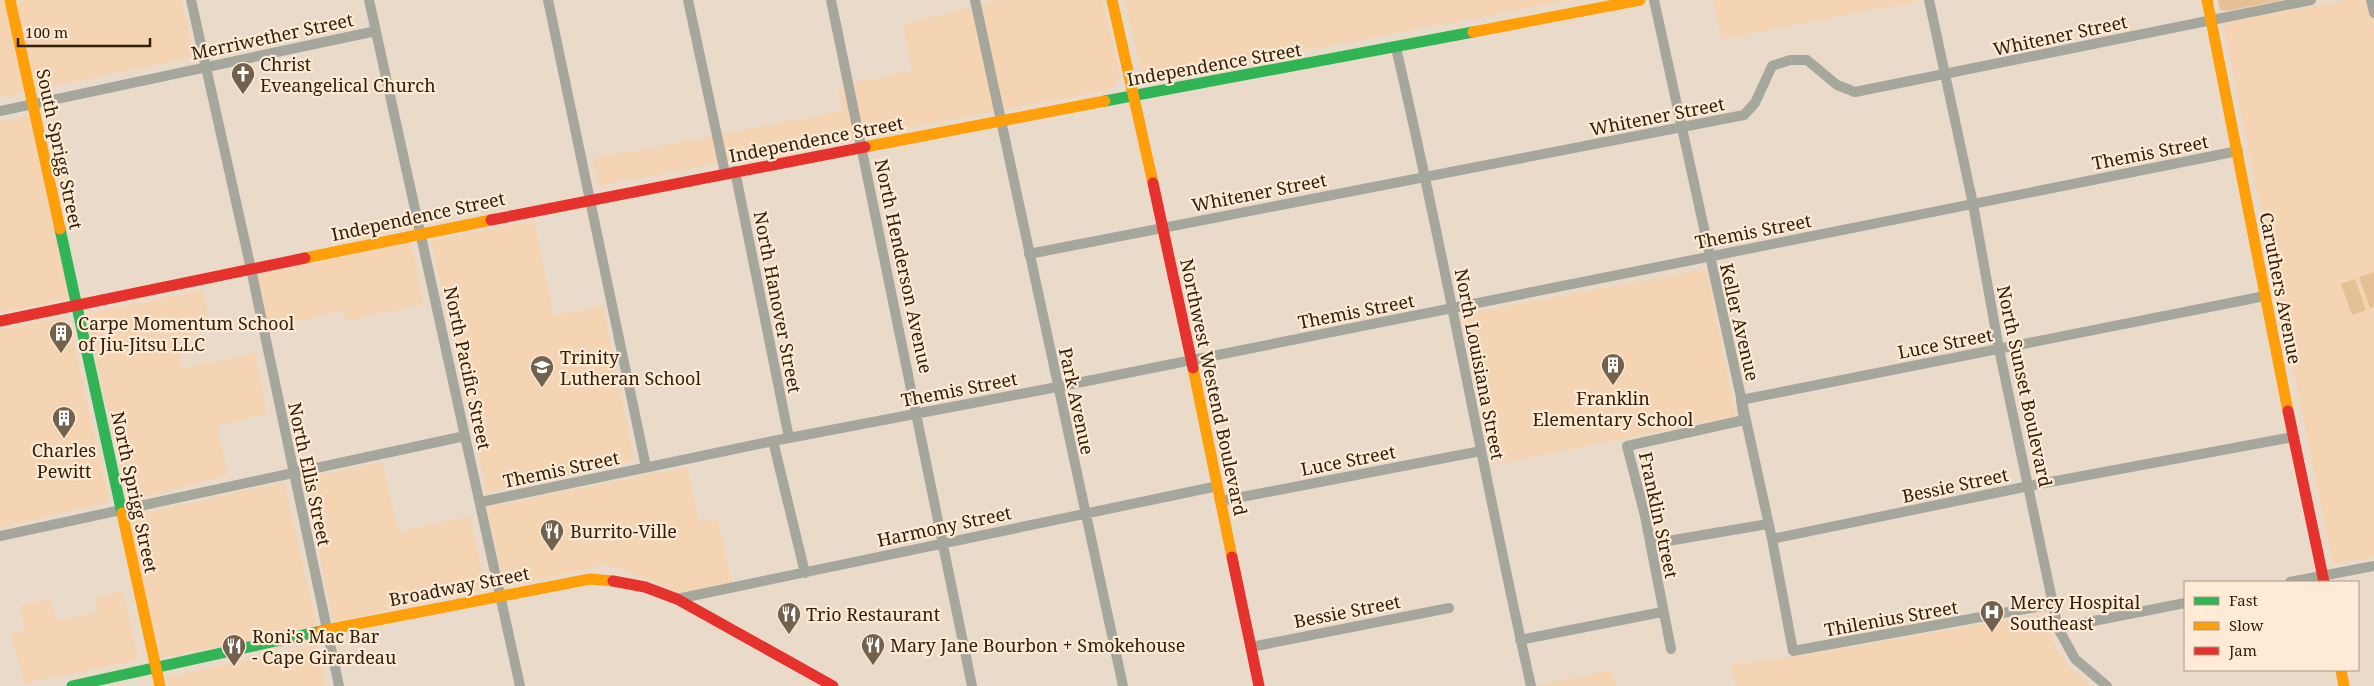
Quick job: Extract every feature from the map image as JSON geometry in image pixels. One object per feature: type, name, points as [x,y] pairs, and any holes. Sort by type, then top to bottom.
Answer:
[{"type":"street","name":"South Sprigg Street","points":[[10,0],[77,305]]},
{"type":"street","name":"North Ellis Street","points":[[191,0],[251,269],[339,686]]},
{"type":"street","name":"North Pacific Street","points":[[369,0],[422,233],[520,686]]},
{"type":"street","points":[[548,0],[646,467]]},
{"type":"street","name":"North Hanover Street","points":[[688,0],[730,172],[790,438]]},
{"type":"street","name":"North Henderson Avenue","points":[[831,0],[855,121],[863,147],[972,686]]},
{"type":"street","name":"Park Avenue","points":[[974,0],[1003,122],[1057,387],[1123,686]]},
{"type":"street","name":"Northwest Westend Boulevard","points":[[1112,0],[1163,226],[1259,686]]},
{"type":"street","name":"Independence Street","points":[[0,321],[591,199],[1396,48],[1640,0]]},
{"type":"street","name":"Keller Avenue","points":[[1654,0],[1772,539],[1793,651]]},
{"type":"street","name":"North Sunset Boulevard","points":[[1929,0],[1973,204],[1999,348],[2058,628],[2075,660],[2107,686]]},
{"type":"street","name":"Caruthers Avenue","points":[[2207,0],[2293,437],[2323,579]]},
{"type":"street","name":"Whitener Street","points":[[1029,254],[1163,226],[1744,115],[1755,103],[1772,66],[1790,60],[1808,60],[1837,85],[1855,92],[2311,0]]},
{"type":"street","points":[[2371,0],[2374,13]]},
{"type":"street","name":"Merriwether Street","points":[[0,111],[376,31]]},
{"type":"street","name":"North Louisiana Street","points":[[1396,48],[1426,177],[1531,686]]},
{"type":"street","name":"Themis Street","points":[[481,502],[774,441],[1057,387],[2238,151]]},
{"type":"street","name":"Luce Street","points":[[1741,400],[2265,296]]},
{"type":"street","name":"North Sprigg Street","points":[[77,305],[160,686]]},
{"type":"street","name":"Franklin Street","points":[[1670,649],[1650,544],[1627,446],[1744,420],[1741,400]]},
{"type":"street","points":[[0,536],[465,436]]},
{"type":"street","name":"Bessie Street","points":[[1772,539],[2029,486],[2293,437]]},
{"type":"street","points":[[774,441],[804,573]]},
{"type":"street","name":"Luce Street","points":[[1221,501],[1481,451]]},
{"type":"street","name":"Harmony Street","points":[[677,599],[1218,486]]},
{"type":"street","points":[[1650,544],[1768,524]]},
{"type":"street","points":[[2301,581],[2323,579],[2374,566]]},
{"type":"street","name":"Broadway Street","points":[[72,686],[327,630],[590,579],[621,580],[653,589],[677,599],[833,686]]},
{"type":"street","points":[[2058,628],[2184,603]]},
{"type":"street","name":"Thilenius Street","points":[[1793,651],[2053,604]]},
{"type":"street","name":"Bessie Street","points":[[1251,647],[1449,608]]},
{"type":"street","points":[[1520,640],[1662,612]]},
{"type":"street","points":[[2341,671],[2344,686]]},
{"type":"shaded area","points":[[0,0],[181,0],[194,57],[0,97]]},
{"type":"shaded area","points":[[998,0],[1102,0],[1120,75],[1114,86],[1106,90],[598,186],[592,159],[843,111],[838,86],[912,71],[903,24]]},
{"type":"shaded area","points":[[1125,0],[1571,0],[1156,78],[1140,68]]},
{"type":"shaded area","points":[[1713,0],[1918,0],[1919,1],[1721,39]]},
{"type":"shaded area","points":[[2218,0],[2282,0],[2227,11],[2220,10]]},
{"type":"shaded area","points":[[2347,0],[2374,0],[2374,557],[2333,564],[2223,23]]},
{"type":"shaded area","points":[[32,115],[70,298],[0,312],[0,122]]},
{"type":"shaded area","name":"Trinity Lutheran School","points":[[534,221],[554,316],[603,306],[634,460],[487,493],[431,240]]},
{"type":"shaded area","points":[[411,242],[424,304],[345,321],[342,311],[269,328],[257,275]]},
{"type":"shaded area","points":[[1706,269],[1736,416],[1491,465],[1460,315]]},
{"type":"shaded area","points":[[2374,272],[2374,307],[2370,308],[2359,277]]},
{"type":"shaded area","points":[[2355,279],[2366,310],[2352,315],[2341,284]]},
{"type":"shaded area","points":[[203,290],[211,330],[176,340],[182,369],[255,353],[267,414],[217,425],[228,475],[128,501],[86,314]]},
{"type":"shaded area","points":[[68,316],[109,502],[0,527],[0,330]]},
{"type":"shaded area","points":[[382,462],[398,532],[470,516],[486,589],[334,622],[303,479]]},
{"type":"shaded area","points":[[687,467],[699,522],[717,519],[732,582],[681,593],[624,570],[602,565],[506,586],[486,507]]},
{"type":"shaded area","points":[[284,482],[317,627],[160,658],[127,517]]},
{"type":"shaded area","points":[[123,591],[139,660],[24,683],[11,633],[25,630],[19,606],[51,599],[56,621],[98,612],[95,597]]},
{"type":"shaded area","name":"Mercy Hospital Southeast","points":[[2041,614],[2057,651],[2073,671],[2093,686],[1735,686],[1731,665],[1800,656]]},
{"type":"shaded area","points":[[317,645],[326,686],[169,686],[167,677]]},
{"type":"shaded area","points":[[1612,670],[1616,686],[1535,686]]},
{"type":"traffic: fast","points":[[1105,101],[1473,32]]},
{"type":"traffic: fast","points":[[60,229],[122,513]]},
{"type":"traffic: fast","points":[[72,686],[321,631]]},
{"type":"traffic: slow","points":[[10,0],[60,229]]},
{"type":"traffic: slow","points":[[1112,0],[1153,183]]},
{"type":"traffic: slow","points":[[1473,32],[1640,0]]},
{"type":"traffic: slow","points":[[2207,0],[2288,411]]},
{"type":"traffic: slow","points":[[865,147],[1105,101]]},
{"type":"traffic: slow","points":[[305,258],[491,220]]},
{"type":"traffic: slow","points":[[1193,368],[1232,557]]},
{"type":"traffic: slow","points":[[122,513],[160,686]]},
{"type":"traffic: slow","points":[[321,631],[590,579],[613,581]]},
{"type":"traffic: slow","points":[[2341,671],[2344,686]]},
{"type":"traffic: jam","points":[[491,220],[865,147]]},
{"type":"traffic: jam","points":[[1153,183],[1193,368]]},
{"type":"traffic: jam","points":[[0,321],[305,258]]},
{"type":"traffic: jam","points":[[2288,411],[2324,581]]},
{"type":"traffic: jam","points":[[1232,557],[1259,686]]},
{"type":"traffic: jam","points":[[613,581],[645,587],[677,599],[833,686]]},
{"type":"place","name":"Christ Eveangelical Church","points":[[243,95]]},
{"type":"place","name":"Carpe Momentum School of Jiu-Jitsu LLC","points":[[61,354]]},
{"type":"place","name":"Franklin Elementary School","points":[[1613,386]]},
{"type":"place","name":"Trinity Lutheran School","points":[[542,388]]},
{"type":"place","name":"Charles Pewitt","points":[[64,439]]},
{"type":"place","name":"Burrito-Ville","points":[[552,552]]},
{"type":"place","name":"Mercy Hospital Southeast","points":[[1992,633]]},
{"type":"place","name":"Trio Restaurant","points":[[789,635]]},
{"type":"place","name":"Mary Jane Bourbon + Smokehouse","points":[[873,666]]},
{"type":"place","name":"Roni's Mac Bar - Cape Girardeau","points":[[234,667]]}]
